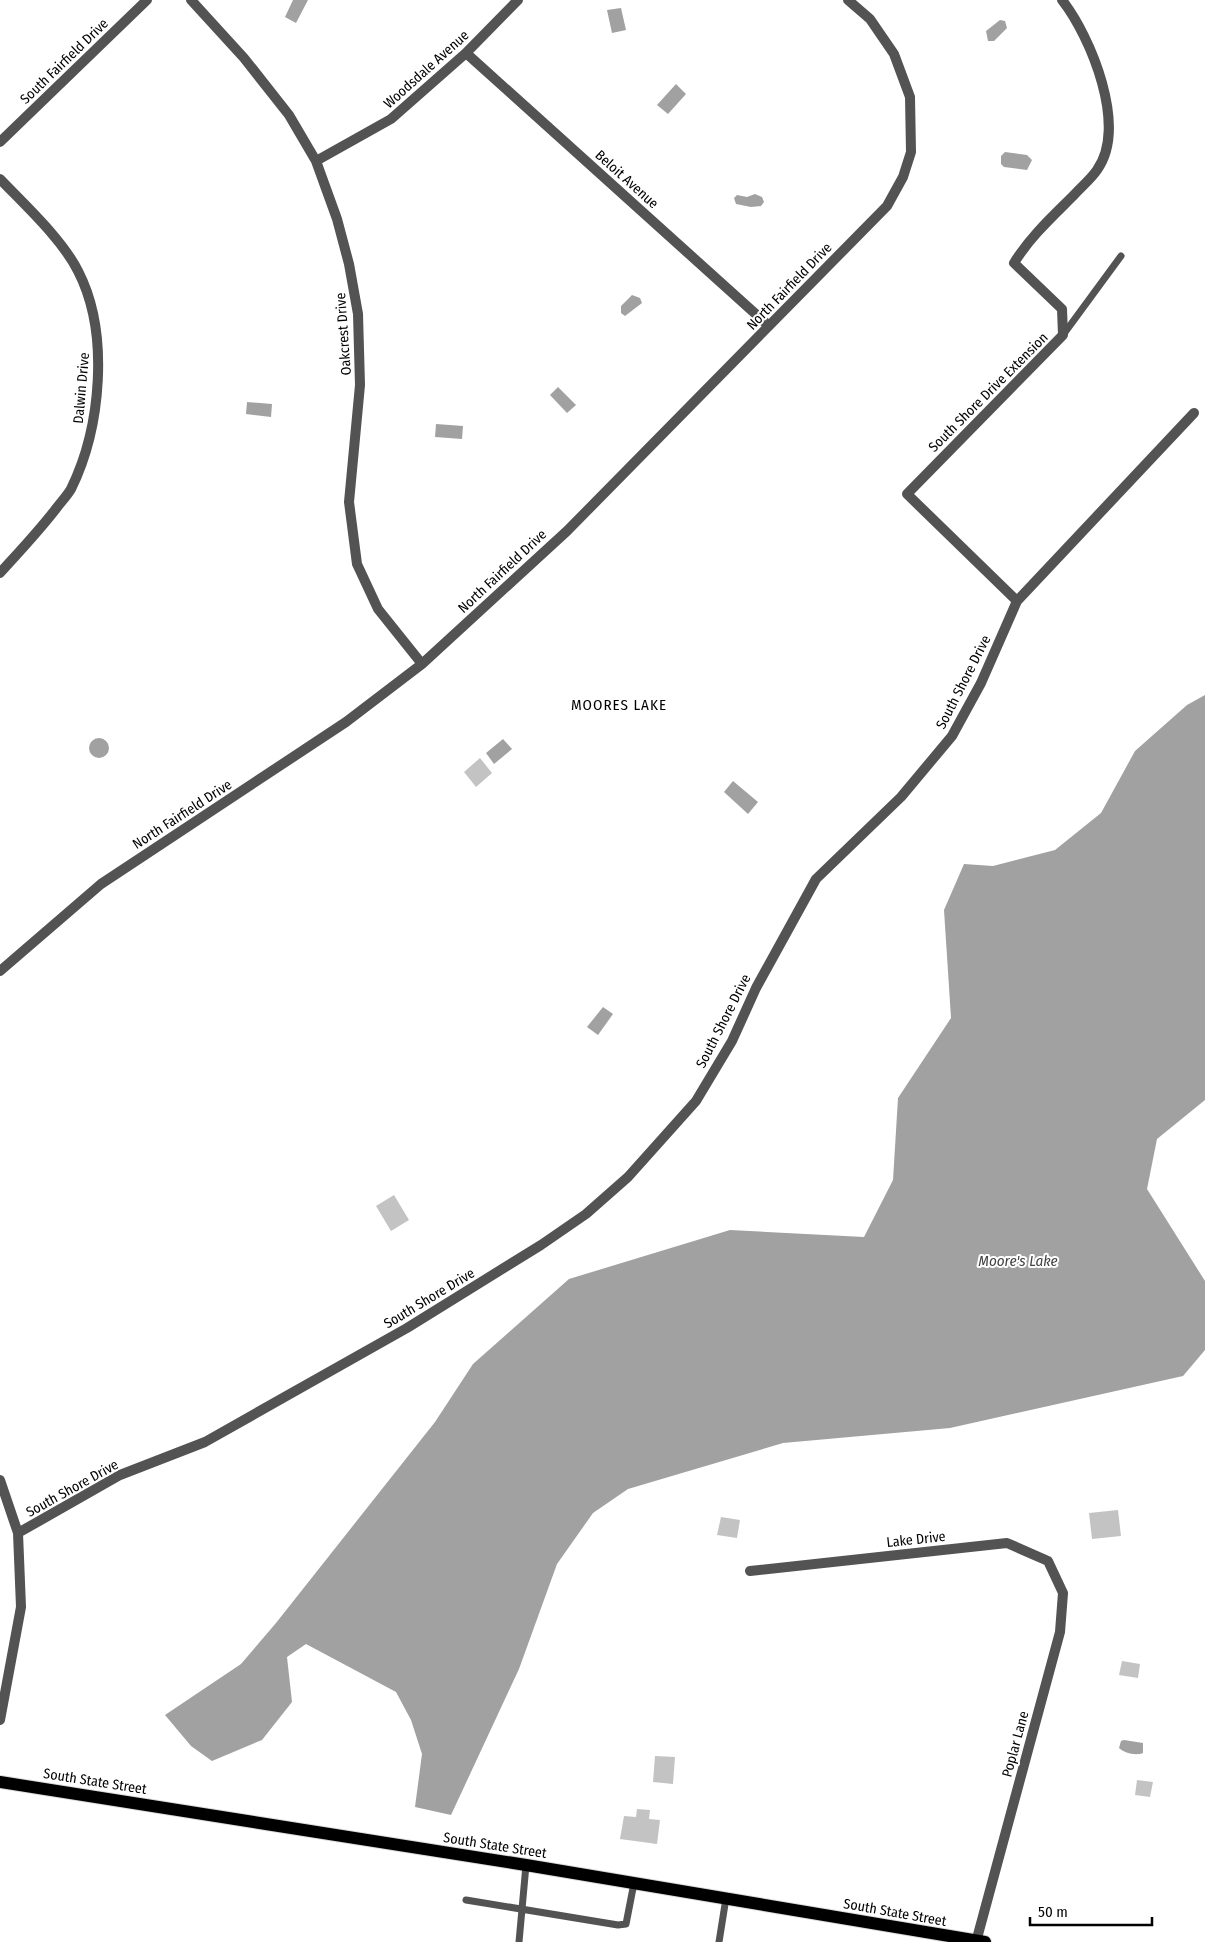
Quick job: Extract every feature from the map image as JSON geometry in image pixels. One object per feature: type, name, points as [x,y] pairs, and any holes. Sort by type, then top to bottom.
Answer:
[{"type":"main road","name":"South State Street","points":[[0,1782],[526,1865],[979,1942]]},
{"type":"street","name":"South Fairfield Drive","points":[[0,142],[147,0]]},
{"type":"street","name":"Oakcrest Drive","points":[[191,0],[244,58],[289,116],[316,161],[338,219],[350,264],[358,314],[360,386],[349,502],[357,564],[378,609],[422,664]]},
{"type":"street","name":"Woodsdale Avenue","points":[[316,161],[391,119],[466,52],[518,0]]},
{"type":"street","name":"North Fairfield Drive","points":[[0,971],[101,884],[346,722],[422,664],[567,531],[887,206],[903,177],[911,152],[910,98],[894,54],[870,19],[848,0]]},
{"type":"street","name":"South Shore Drive Extension","points":[[1017,601],[907,494],[1063,335],[1062,309],[1014,263],[1027,242],[1097,171],[1106,155],[1109,127],[1104,90],[1074,14],[1062,0]]},
{"type":"street","name":"Beloit Avenue","points":[[466,52],[769,326]]},
{"type":"street","name":"Dalwin Drive","points":[[0,178],[44,224],[78,271],[95,321],[100,361],[89,441],[70,490],[37,533],[0,573]]},
{"type":"street","name":"South Shore Drive","points":[[18,1533],[120,1475],[206,1442],[407,1328],[542,1245],[586,1214],[628,1177],[696,1101],[732,1041],[756,988],[816,879],[901,797],[952,736],[981,683],[1017,601],[1194,413]]},
{"type":"street","points":[[0,1480],[18,1533],[21,1607],[0,1720]]},
{"type":"street","name":"Lake Drive","points":[[750,1571],[1007,1543],[1044,1558]]},
{"type":"street","name":"Poplar Lane","points":[[979,1942],[1060,1632],[1063,1593],[1048,1561],[1044,1558]]},
{"type":"lane","points":[[1063,335],[1121,256]]},
{"type":"lane","points":[[519,1942],[526,1865]]},
{"type":"lane","points":[[466,1900],[618,1925],[626,1924],[634,1883]]},
{"type":"lane","points":[[719,1942],[726,1898]]},
{"type":"water","points":[[293,0],[308,0],[296,23],[285,17]]},
{"type":"water","points":[[621,8],[626,30],[612,33],[607,10]]},
{"type":"water","points":[[1000,20],[1005,21],[1007,28],[994,41],[988,41],[986,31]]},
{"type":"water","points":[[676,84],[686,94],[668,114],[657,105]]},
{"type":"water","points":[[1005,152],[1027,155],[1032,160],[1027,170],[1004,167],[1001,164],[1001,156]]},
{"type":"water","points":[[755,194],[762,197],[764,202],[761,206],[751,207],[736,204],[734,198],[737,195],[747,197]]},
{"type":"water","points":[[632,295],[640,298],[642,303],[625,316],[621,313],[621,306]]},
{"type":"water","points":[[558,387],[576,405],[567,413],[550,395]]},
{"type":"water","points":[[247,402],[272,404],[271,417],[246,414]]},
{"type":"water","points":[[436,424],[463,426],[462,439],[435,437]]},
{"type":"water","name":"Moore's Lake","points":[[1205,695],[1205,1100],[1157,1139],[1147,1189],[1205,1281],[1205,1350],[1183,1376],[950,1428],[783,1443],[628,1489],[593,1513],[557,1564],[519,1669],[451,1815],[415,1807],[422,1754],[411,1720],[396,1692],[306,1644],[287,1657],[292,1702],[262,1740],[212,1761],[191,1746],[165,1715],[241,1664],[276,1623],[435,1422],[473,1364],[569,1279],[730,1230],[864,1237],[893,1180],[898,1098],[951,1018],[944,910],[964,864],[993,866],[1055,850],[1101,813],[1135,751],[1187,705]]},
{"type":"water","points":[[99,738],[106,741],[109,748],[106,755],[99,758],[92,755],[89,748],[92,741]]},
{"type":"water","points":[[503,739],[512,749],[494,764],[486,753]]},
{"type":"water","points":[[733,781],[758,802],[748,814],[724,792]]},
{"type":"water","points":[[603,1007],[613,1014],[598,1035],[587,1027]]},
{"type":"water","points":[[1121,1741],[1143,1743],[1143,1753],[1134,1754],[1121,1750],[1119,1748]]},
{"type":"building","points":[[480,758],[492,773],[476,787],[464,772]]},
{"type":"building","points":[[394,1195],[409,1220],[391,1231],[376,1206]]},
{"type":"building","points":[[1118,1510],[1121,1536],[1092,1539],[1089,1513]]},
{"type":"building","points":[[721,1517],[740,1520],[737,1538],[717,1535]]},
{"type":"building","points":[[1122,1661],[1140,1664],[1138,1678],[1119,1675]]},
{"type":"building","points":[[655,1756],[675,1757],[673,1784],[653,1782]]},
{"type":"building","points":[[1137,1780],[1153,1782],[1150,1797],[1135,1795]]},
{"type":"building","points":[[637,1809],[650,1810],[649,1819],[660,1820],[657,1844],[620,1839],[624,1816],[636,1817]]},
{"type":"district","name":"MOORES LAKE","points":[[619,705]]}]
